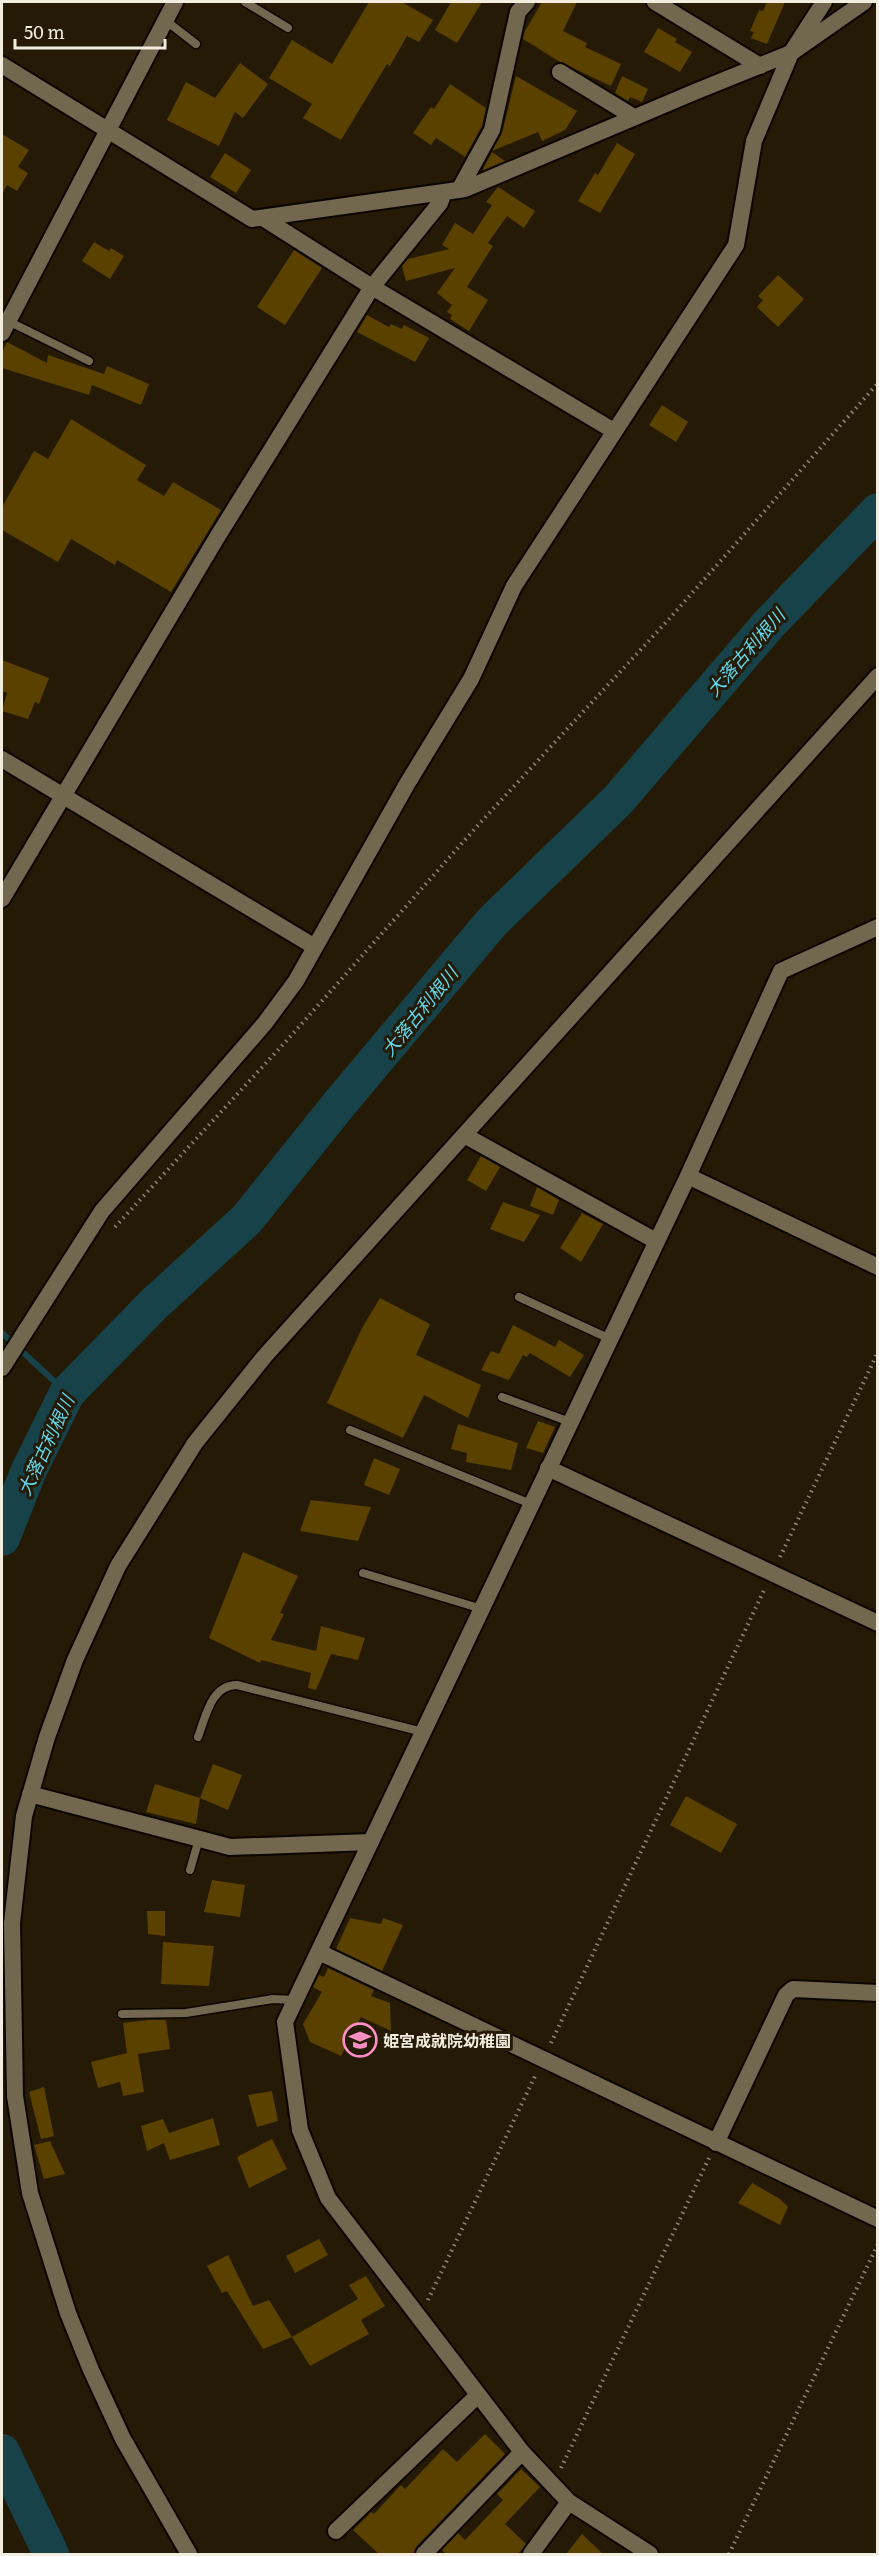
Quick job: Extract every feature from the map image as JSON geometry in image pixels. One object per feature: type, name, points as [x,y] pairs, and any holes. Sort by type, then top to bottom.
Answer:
[{"type":"street","points":[[5,327],[175,2]]},
{"type":"street","points":[[2,899],[216,539],[372,287],[452,191],[492,130],[518,12],[527,2]]},
{"type":"street","points":[[655,2],[760,66]]},
{"type":"street","points":[[2,1367],[102,1211],[265,1023],[296,981],[407,784],[471,679],[514,586],[736,245],[754,141],[791,53],[824,2]]},
{"type":"street","points":[[2,65],[252,219],[452,191],[791,53],[864,2]]},
{"type":"street","points":[[560,72],[634,117]]},
{"type":"street","points":[[263,218],[372,287],[614,431]]},
{"type":"street","points":[[189,2554],[123,2439],[91,2370],[61,2293],[30,2193],[15,2096],[12,1923],[24,1816],[47,1737],[75,1660],[118,1566],[195,1443],[264,1357],[878,676]]},
{"type":"street","points":[[2,759],[315,947]]},
{"type":"street","points":[[650,2554],[632,2547],[569,2502],[522,2452],[328,2198],[300,2130],[285,2022],[688,1176],[781,971],[878,927]]},
{"type":"street","points":[[464,1135],[656,1241]]},
{"type":"street","points":[[688,1176],[878,1267]]},
{"type":"street","points":[[548,1468],[878,1623]]},
{"type":"street","points":[[30,1794],[230,1846],[371,1842]]},
{"type":"street","points":[[319,1952],[878,2219]]},
{"type":"street","points":[[716,2143],[786,1995],[793,1989],[878,1993]]},
{"type":"street","points":[[336,2531],[477,2396]]},
{"type":"street","points":[[424,2554],[522,2452]]},
{"type":"street","points":[[531,2554],[569,2502]]},
{"type":"lane","points":[[245,2],[288,28]]},
{"type":"lane","points":[[165,20],[196,44]]},
{"type":"lane","points":[[5,327],[89,362]]},
{"type":"lane","points":[[519,1297],[610,1339]]},
{"type":"lane","points":[[502,1397],[570,1422]]},
{"type":"lane","points":[[350,1430],[531,1504]]},
{"type":"lane","points":[[363,1574],[482,1609]]},
{"type":"lane","points":[[198,1737],[216,1692],[228,1685],[237,1685],[423,1732]]},
{"type":"lane","points":[[190,1870],[199,1839]]},
{"type":"lane","points":[[122,2014],[186,2013],[273,1999],[295,2000]]},
{"type":"path","points":[[112,1230],[289,1038],[480,823],[670,618],[878,383]]},
{"type":"path","points":[[419,2320],[878,1352]]},
{"type":"path","points":[[553,2485],[716,2143]]},
{"type":"path","points":[[729,2554],[878,2244]]},
{"type":"building","points":[[369,2],[402,2],[433,20],[419,42],[407,36],[390,66],[387,64],[341,140],[303,118],[312,104],[269,78],[292,40],[332,64]]},
{"type":"building","points":[[451,2],[482,2],[457,43],[435,30]]},
{"type":"building","points":[[542,2],[577,2],[563,31],[587,43],[585,47],[621,64],[611,86],[560,62],[523,39],[525,31]]},
{"type":"building","points":[[767,2],[785,2],[767,44],[751,38],[754,32],[750,31],[759,10],[763,11]]},
{"type":"building","points":[[658,28],[677,39],[675,42],[692,52],[680,72],[644,52]]},
{"type":"building","points":[[240,63],[268,84],[243,118],[235,112],[219,146],[167,120],[186,82],[215,98]]},
{"type":"building","points":[[516,76],[577,111],[565,130],[542,141],[538,132],[492,151],[502,133]]},
{"type":"building","points":[[622,76],[648,89],[642,102],[630,97],[628,101],[615,93]]},
{"type":"building","points":[[450,84],[486,108],[482,126],[465,157],[436,138],[431,145],[413,133],[431,107],[434,109]]},
{"type":"building","points":[[2,134],[29,150],[18,167],[28,173],[17,191],[7,185],[2,194]]},
{"type":"building","points":[[617,143],[635,154],[600,213],[578,201],[595,173],[598,175]]},
{"type":"building","points":[[492,152],[505,161],[484,170],[483,169]]},
{"type":"building","points":[[225,153],[251,170],[236,193],[210,177]]},
{"type":"building","points":[[498,187],[535,211],[524,228],[507,216],[488,243],[493,246],[467,287],[488,300],[469,331],[450,319],[452,315],[447,312],[452,305],[437,293],[455,268],[406,281],[402,266],[408,259],[449,249],[442,245],[455,223],[473,234],[492,205],[486,202]]},
{"type":"building","points":[[94,242],[109,251],[111,248],[124,256],[110,279],[82,261]]},
{"type":"building","points":[[294,250],[322,268],[285,325],[257,307]]},
{"type":"building","points":[[778,275],[804,299],[778,327],[757,307],[763,300],[758,296]]},
{"type":"building","points":[[367,315],[389,327],[391,324],[402,329],[404,325],[429,338],[415,362],[357,332]]},
{"type":"building","points":[[7,342],[47,363],[48,355],[104,374],[107,366],[149,384],[141,405],[92,385],[89,395],[2,368],[2,352]]},
{"type":"building","points":[[662,405],[688,422],[676,442],[649,425]]},
{"type":"building","points":[[71,419],[146,465],[137,480],[164,496],[173,482],[221,510],[171,592],[117,560],[115,565],[71,539],[58,562],[2,530],[2,507],[34,451],[48,459]]},
{"type":"building","points":[[2,660],[49,678],[39,704],[35,702],[28,719],[2,711],[7,693],[2,691]]},
{"type":"building","points":[[481,1156],[500,1167],[486,1191],[467,1180]]},
{"type":"building","points":[[537,1187],[559,1200],[553,1215],[530,1206]]},
{"type":"building","points":[[503,1202],[540,1215],[524,1242],[490,1229]]},
{"type":"building","points":[[582,1213],[603,1224],[581,1262],[560,1248]]},
{"type":"building","points":[[380,1298],[430,1324],[416,1355],[481,1385],[468,1418],[424,1395],[403,1438],[327,1403],[362,1328]]},
{"type":"building","points":[[513,1325],[555,1347],[559,1340],[584,1355],[570,1377],[530,1353],[527,1357],[523,1355],[509,1380],[481,1370],[491,1351],[499,1354]]},
{"type":"building","points":[[538,1421],[555,1427],[543,1453],[526,1448]]},
{"type":"building","points":[[458,1424],[518,1443],[511,1470],[466,1462],[467,1453],[451,1449]]},
{"type":"building","points":[[374,1458],[400,1469],[389,1495],[364,1485]]},
{"type":"building","points":[[311,1500],[371,1507],[358,1541],[300,1531]]},
{"type":"building","points":[[243,1552],[298,1576],[280,1613],[284,1614],[271,1640],[316,1651],[321,1626],[365,1638],[358,1660],[331,1654],[316,1690],[308,1688],[311,1673],[261,1660],[260,1663],[209,1638]]},
{"type":"building","points":[[213,1764],[242,1775],[228,1810],[200,1798]]},
{"type":"building","points":[[155,1784],[200,1798],[196,1824],[146,1812]]},
{"type":"building","points":[[686,1796],[737,1824],[721,1853],[670,1825]]},
{"type":"building","points":[[212,1880],[245,1885],[240,1917],[204,1912]]},
{"type":"building","points":[[147,1911],[165,1911],[165,1936],[148,1934]]},
{"type":"building","points":[[350,1918],[381,1924],[383,1918],[403,1925],[382,1971],[336,1949]]},
{"type":"building","points":[[163,1942],[214,1946],[209,1986],[161,1984]]},
{"type":"building","points":[[328,1968],[374,1990],[371,1996],[390,2003],[391,2031],[361,2017],[341,2056],[310,2042],[303,2024],[322,1992],[313,1987],[319,1975],[324,1977]]},
{"type":"building","points":[[166,2020],[170,2049],[138,2054],[144,2092],[123,2096],[120,2082],[98,2088],[91,2062],[127,2053],[123,2023]]},
{"type":"building","points":[[44,2087],[54,2136],[41,2139],[29,2092]]},
{"type":"building","points":[[272,2091],[278,2121],[257,2127],[248,2095]]},
{"type":"building","points":[[213,2118],[220,2145],[170,2160],[164,2143],[147,2151],[141,2126],[163,2119],[169,2133]]},
{"type":"building","points":[[272,2139],[287,2169],[249,2188],[237,2157]]},
{"type":"building","points":[[50,2141],[65,2174],[44,2179],[34,2145]]},
{"type":"building","points":[[752,2183],[780,2199],[788,2207],[780,2225],[738,2203]]},
{"type":"building","points":[[319,2239],[328,2255],[295,2273],[286,2256]]},
{"type":"building","points":[[228,2255],[253,2306],[269,2300],[292,2337],[263,2349],[227,2291],[222,2293],[207,2266]]},
{"type":"building","points":[[366,2276],[385,2306],[361,2320],[369,2334],[310,2366],[292,2337],[358,2299],[349,2285]]},
{"type":"building","points":[[485,2434],[505,2454],[416,2547],[413,2554],[379,2554],[353,2530],[371,2512],[374,2514],[401,2485],[405,2489],[443,2449],[457,2462]]},
{"type":"building","points":[[521,2469],[540,2487],[505,2524],[526,2544],[522,2550],[517,2554],[446,2554],[442,2550],[458,2533],[465,2540],[503,2500],[497,2494]]},
{"type":"building","points":[[582,2534],[603,2554],[566,2554]]},
{"type":"waterway","name":"大落古利根川","points":[[2,1538],[29,1470],[67,1393],[154,1304],[247,1219],[340,1103],[492,922],[618,800],[768,625],[878,511]]},
{"type":"waterway","points":[[2,1333],[67,1393]]},
{"type":"waterway","name":"大落古利根川","points":[[2,2452],[51,2554]]},
{"type":"place","name":"姫宮成就院幼稚園","points":[[360,2040]]}]
